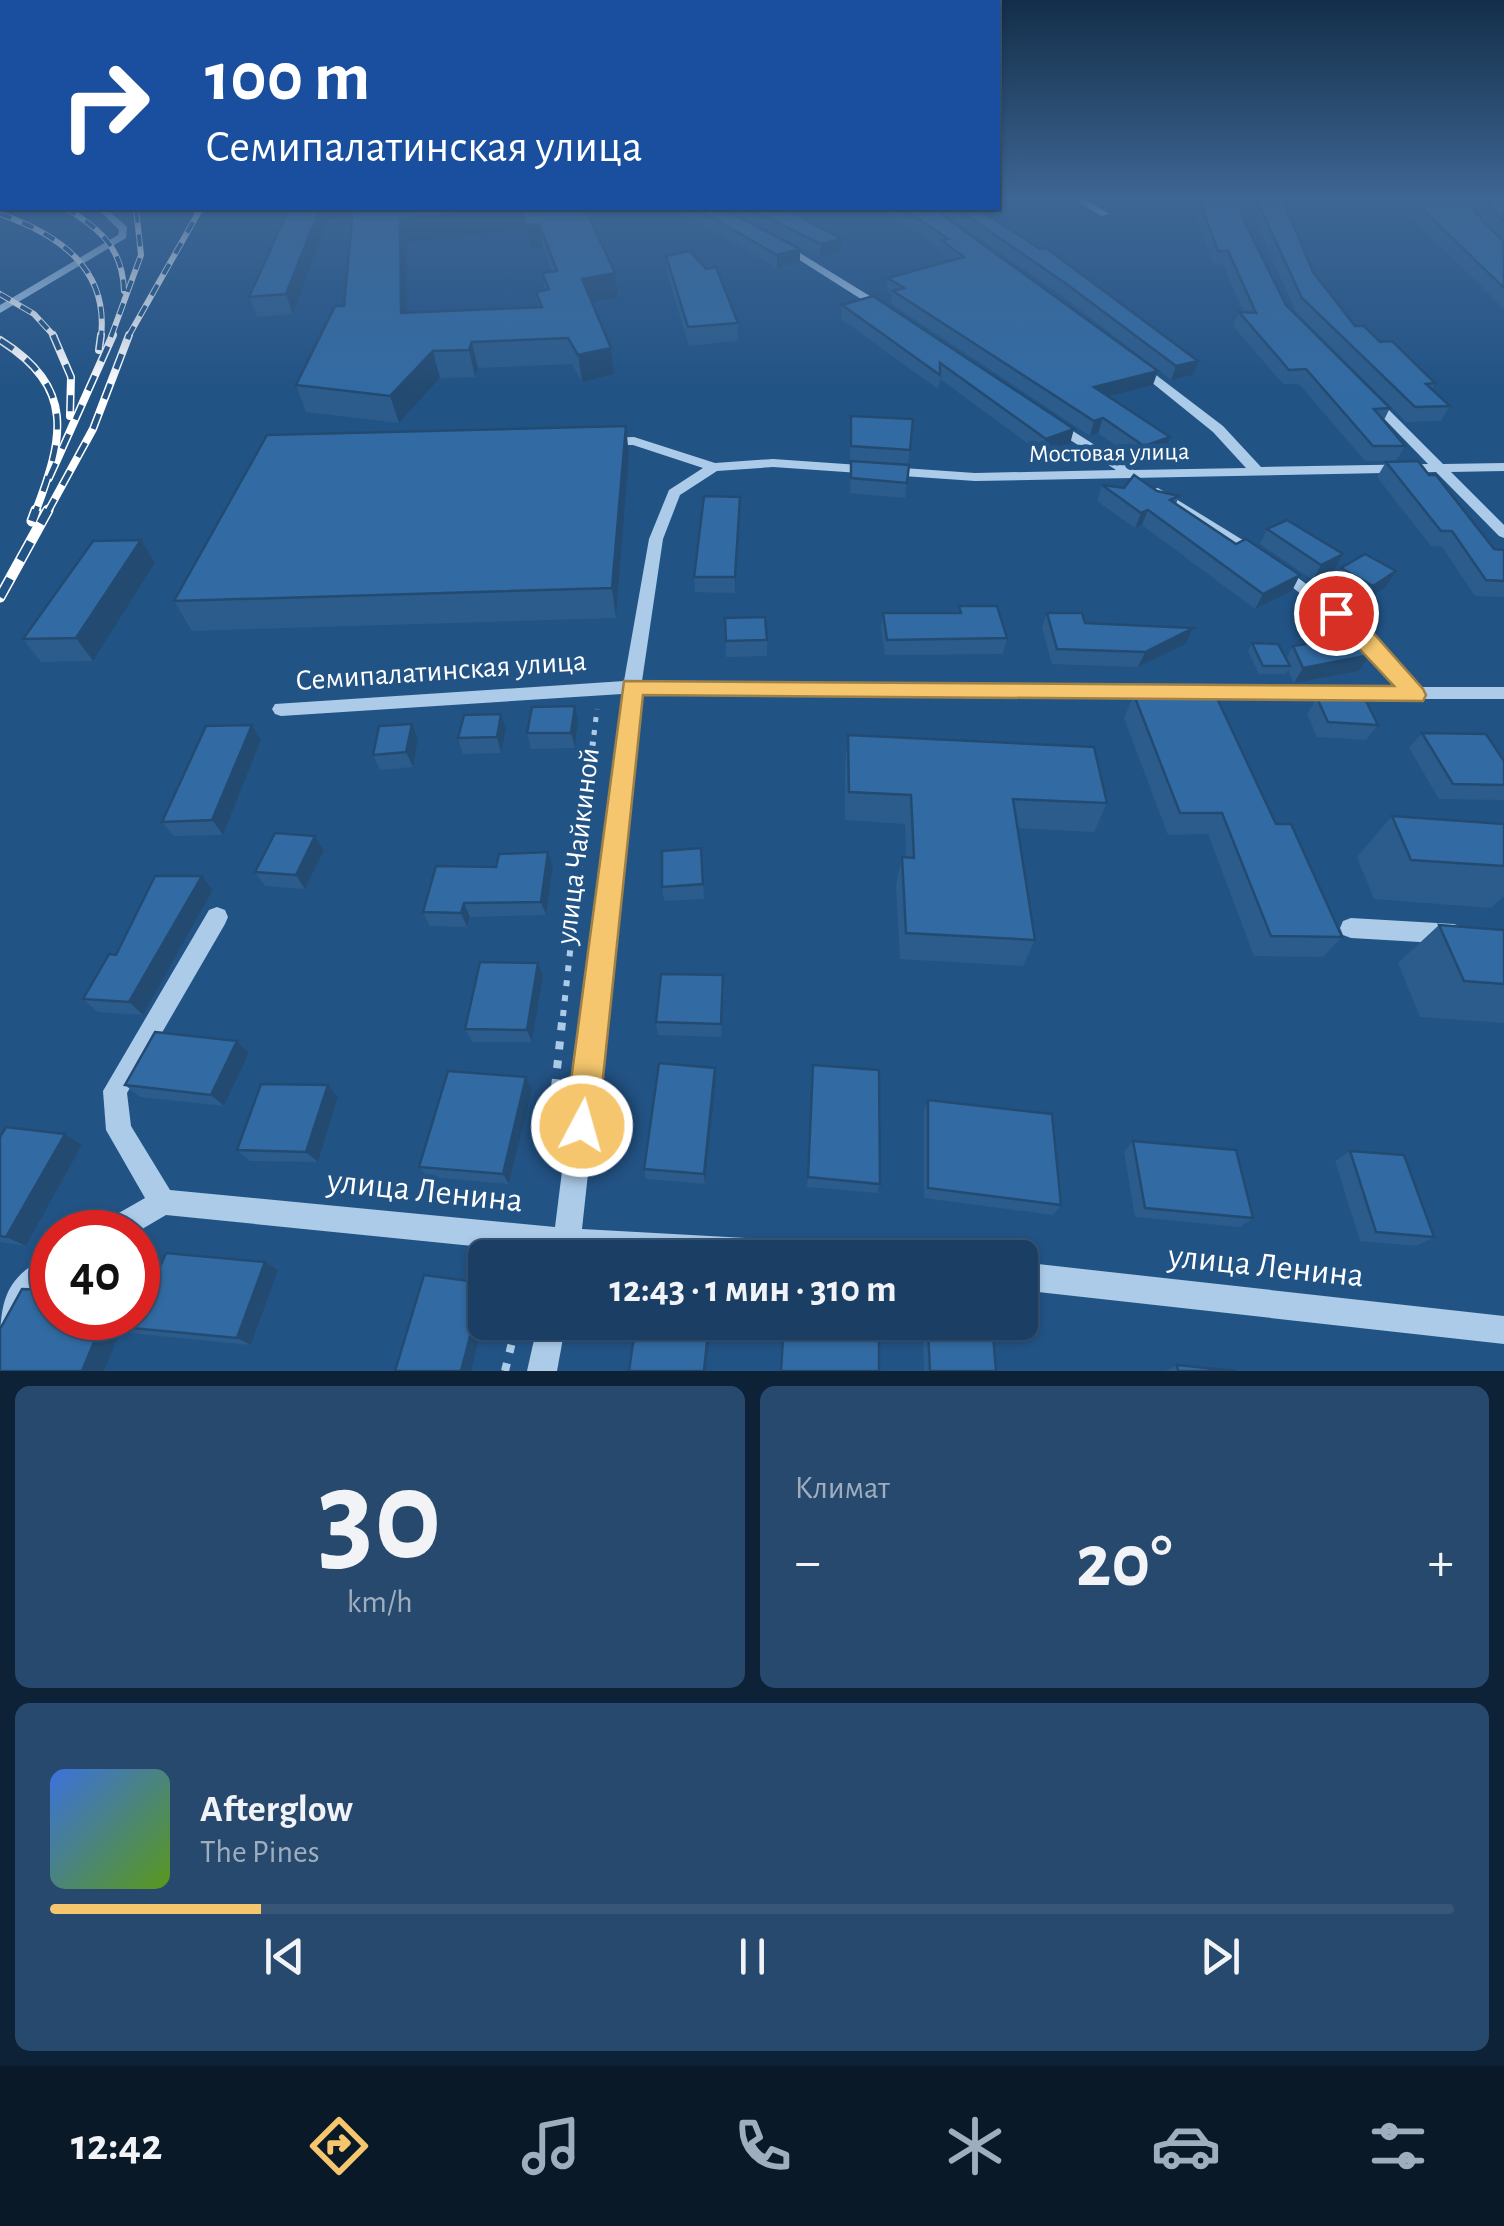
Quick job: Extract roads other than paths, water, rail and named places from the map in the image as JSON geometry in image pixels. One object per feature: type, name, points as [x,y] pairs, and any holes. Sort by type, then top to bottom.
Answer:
[{"type":"street","points":[[0,310],[81,261]]},
{"type":"street","points":[[812,261],[893,314]]},
{"type":"street","points":[[1121,352],[1218,429],[1258,472]]},
{"type":"street","points":[[1358,385],[1504,533]]},
{"type":"street","points":[[1038,412],[1288,574],[1360,633],[1415,695]]},
{"type":"street","points":[[596,442],[634,442],[714,467]]},
{"type":"street","name":"Мостовая улица","points":[[714,467],[773,464],[974,477],[1504,467]]},
{"type":"street","name":"улица Чайкиной","points":[[568,1240],[632,687],[656,539],[674,494],[714,467]]},
{"type":"street","name":"Семипалатинская улица","points":[[281,709],[632,687],[1504,693]]},
{"type":"street","points":[[150,1210],[163,1202],[119,1130],[115,1092],[217,918]]},
{"type":"street","points":[[1351,928],[1485,936]]},
{"type":"street","name":"улица Ленина","points":[[163,1202],[490,1240]]},
{"type":"street","name":"улица Ленина","points":[[1038,1278],[1504,1330]]},
{"type":"street","points":[[0,1339],[30,1282]]},
{"type":"street","points":[[542,1371],[548,1340]]},
{"type":"railway","points":[[78,261],[97,291],[101,335]]},
{"type":"railway","points":[[118,261],[124,291]]},
{"type":"railway","points":[[111,337],[139,261]]},
{"type":"railway","points":[[129,336],[171,261]]},
{"type":"railway","points":[[0,294],[34,314],[55,337]]},
{"type":"railway","points":[[53,335],[71,377],[70,416]]},
{"type":"railway","points":[[99,350],[101,335]]},
{"type":"railway","points":[[49,478],[113,335]]},
{"type":"railway","points":[[47,513],[93,429],[129,336]]},
{"type":"railway","points":[[0,340],[25,358],[42,377],[57,416],[52,461],[35,513]]},
{"type":"railway","points":[[32,521],[36,510]]},
{"type":"railway","points":[[0,597],[48,510]]}]
